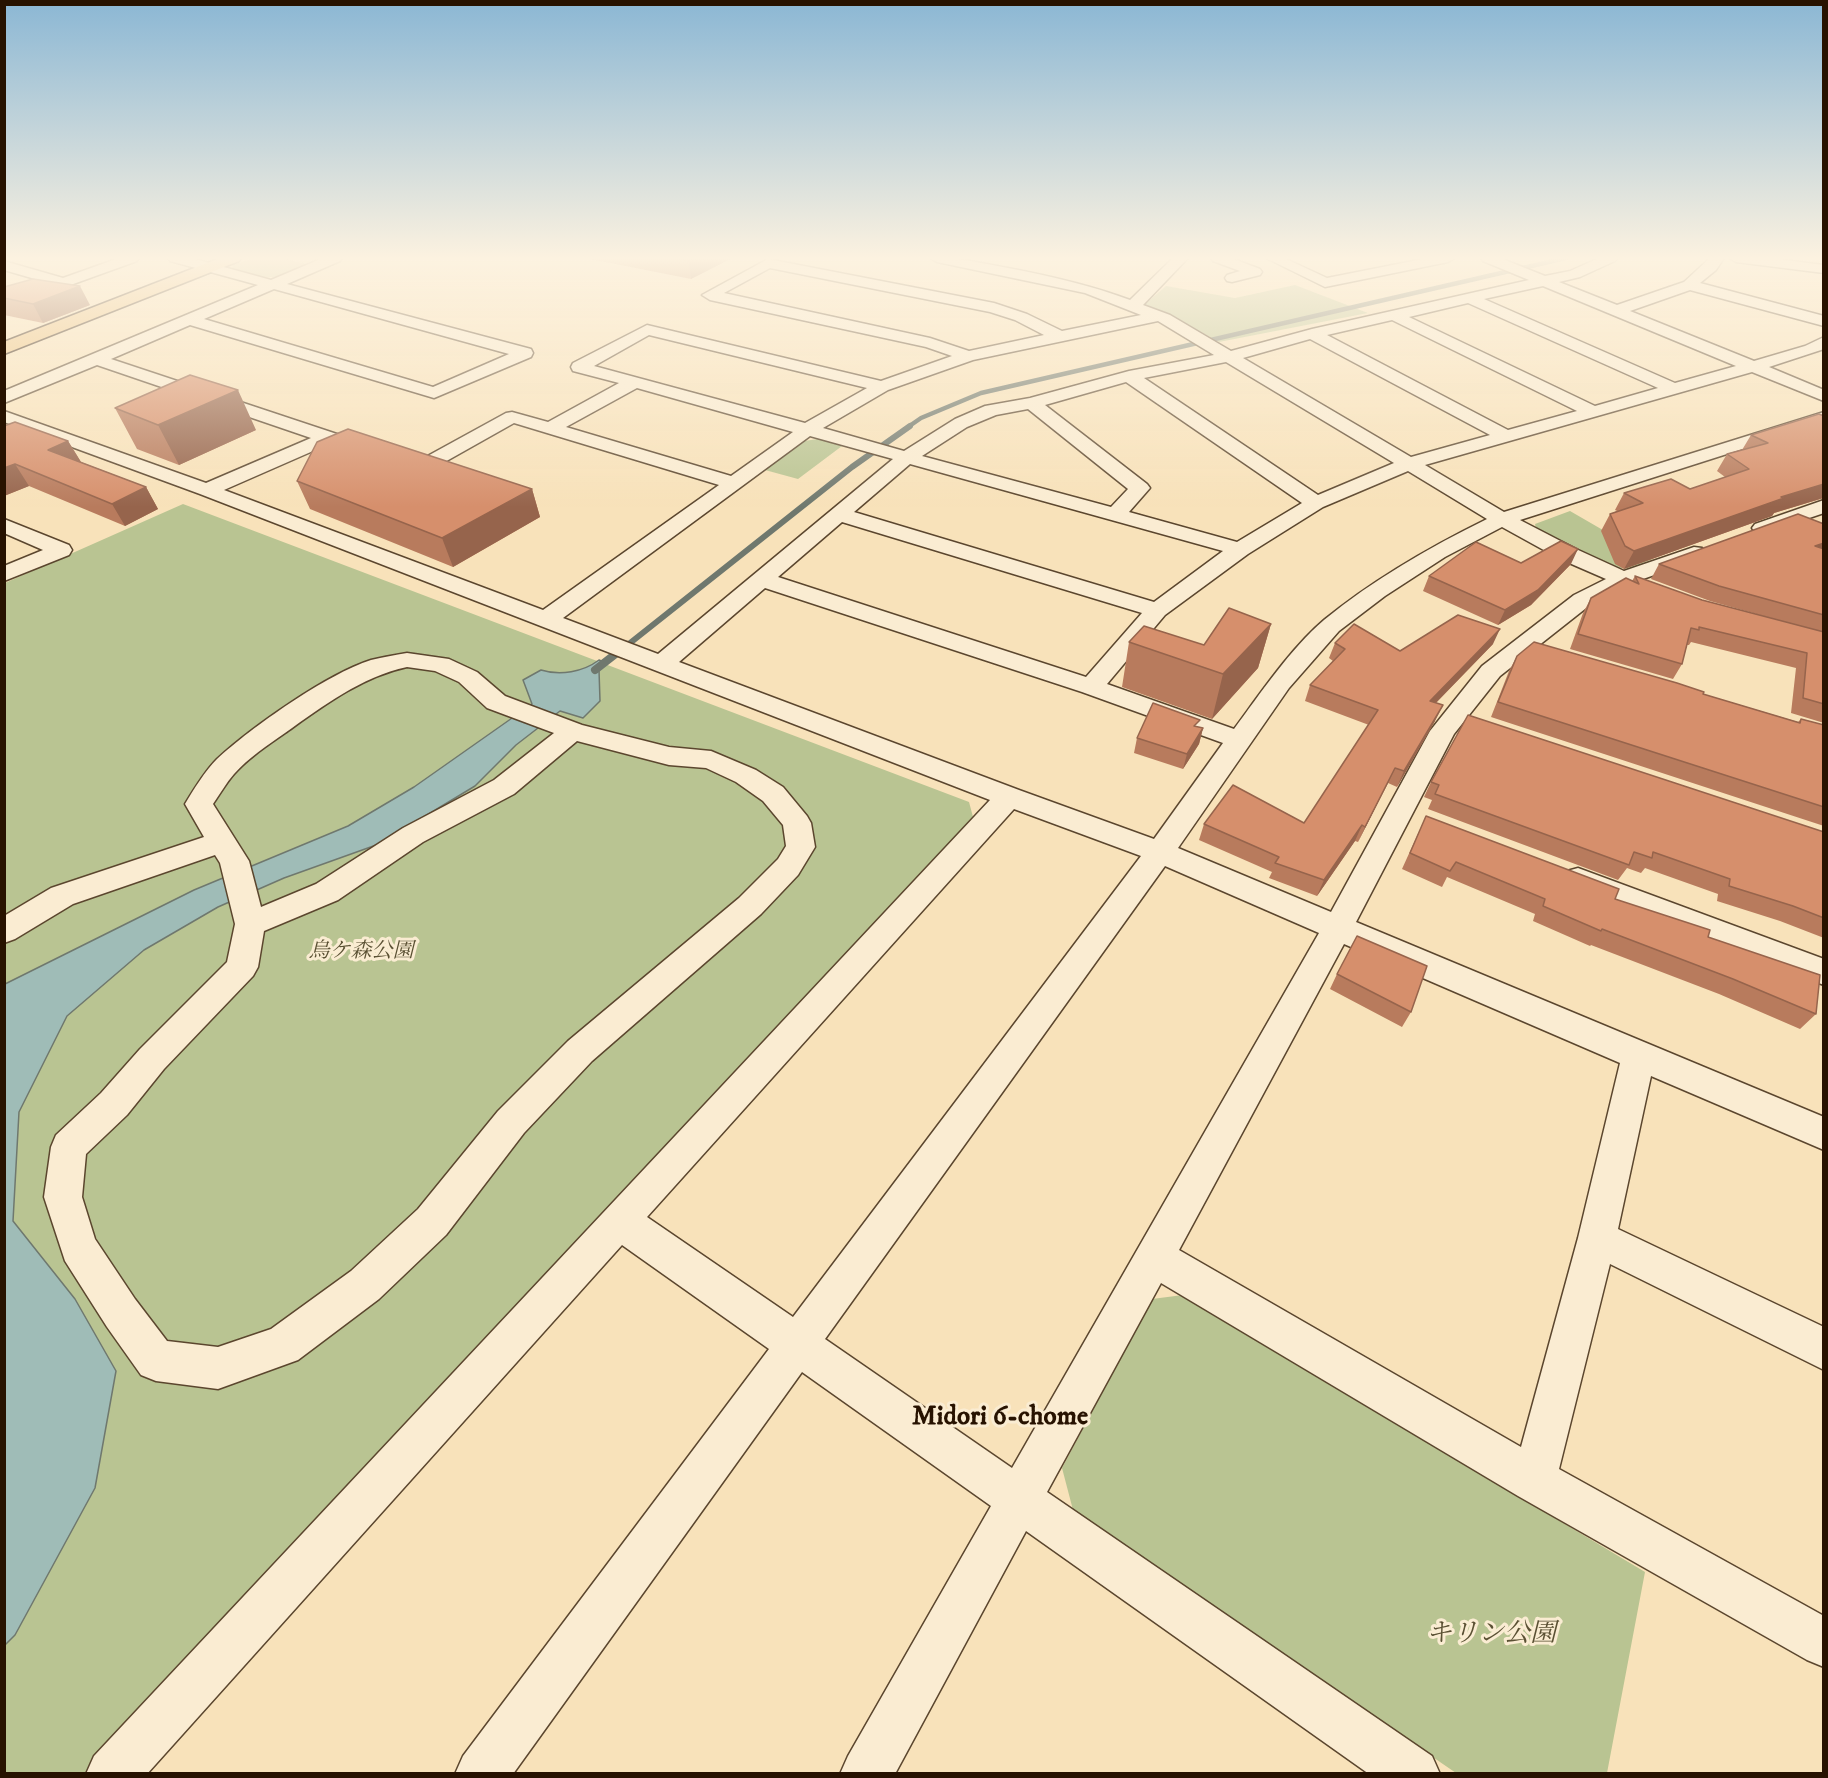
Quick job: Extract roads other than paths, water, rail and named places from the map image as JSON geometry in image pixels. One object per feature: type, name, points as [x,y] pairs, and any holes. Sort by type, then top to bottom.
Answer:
[{"type":"main road","points":[[4,349],[24,341]]},
{"type":"street","points":[[4,398],[139,341]]},
{"type":"street","points":[[260,341],[434,393],[525,353],[480,341]]},
{"type":"street","points":[[627,341],[579,367],[1240,549]]},
{"type":"street","points":[[693,341],[882,386]]},
{"type":"street","points":[[921,341],[968,356]]},
{"type":"street","points":[[545,620],[807,430],[882,386],[968,356],[1037,341]]},
{"type":"street","points":[[1200,341],[1411,463],[1502,519],[1623,579],[1656,592]]},
{"type":"street","points":[[661,664],[764,580],[907,457],[962,423],[991,410],[1032,403],[1129,376],[1227,357],[1286,341]]},
{"type":"street","points":[[1325,341],[1506,436]]},
{"type":"street","points":[[1447,341],[1592,411]]},
{"type":"street","points":[[1568,341],[1674,388]]},
{"type":"street","points":[[1689,341],[1824,396]]},
{"type":"street","points":[[1090,687],[1157,610],[1240,549],[1316,503],[1411,463],[1752,367],[1824,342]]},
{"type":"street","points":[[96,359],[442,476]]},
{"type":"street","points":[[1129,376],[1316,503]]},
{"type":"street","points":[[551,429],[635,382]]},
{"type":"street","points":[[1032,403],[1140,488],[1115,514]]},
{"type":"street","points":[[4,416],[207,490],[1009,797],[1160,852],[1824,1134]]},
{"type":"street","points":[[420,468],[512,417],[734,483]]},
{"type":"street","points":[[481,1773],[1160,852],[1280,683],[1331,627],[1377,591],[1437,552],[1502,519],[1824,417]]},
{"type":"street","points":[[207,490],[328,437]]},
{"type":"street","points":[[1744,535],[1824,506]]},
{"type":"street","points":[[841,514],[1157,610]]},
{"type":"street","points":[[1789,518],[1815,530]]},
{"type":"street","points":[[4,525],[61,550],[4,574]]},
{"type":"street","points":[[866,1773],[1338,927],[1413,817],[1443,731],[1466,721],[1491,671],[1582,600],[1623,579],[1712,547]]},
{"type":"street","points":[[764,580],[1090,687],[1240,740]]},
{"type":"street","points":[[1522,645],[1555,655]]},
{"type":"street","points":[[408,660],[440,664],[468,677],[496,702],[573,731],[604,741],[669,756],[711,760],[747,776],[773,794],[797,823],[801,847],[788,867],[750,906],[579,1051],[512,1122],[432,1222],[364,1285],[283,1345],[218,1368],[156,1360],[121,1313],[79,1248],[63,1197],[69,1147],[114,1104],[152,1059],[242,967],[250,924],[234,861],[220,843],[199,804],[225,767],[260,738],[311,702],[346,681],[378,666],[408,660]]},
{"type":"street","points":[[250,924],[327,892],[413,835],[504,787],[573,731]]},
{"type":"street","points":[[112,1773],[1009,797]]},
{"type":"street","points":[[4,931],[62,896],[220,843]]},
{"type":"street","points":[[1557,871],[1824,972]]},
{"type":"street","points":[[1534,1480],[1597,1238],[1639,1055]]},
{"type":"street","points":[[620,1221],[797,1346],[1019,1496],[1414,1773]]},
{"type":"street","points":[[1597,1238],[1824,1349]]},
{"type":"street","points":[[1154,1257],[1534,1480],[1824,1643]]},
{"type":"water","points":[[599,660],[606,663],[599,670],[600,701],[583,718],[560,711],[516,745],[475,786],[379,844],[284,878],[218,907],[144,950],[67,1016],[19,1112],[13,1221],[75,1299],[116,1371],[95,1488],[15,1635],[5,1645],[5,984],[194,890],[348,826],[414,787],[532,704],[523,680],[541,670],[556,673],[571,672]]},
{"type":"waterway","points":[[908,427],[921,418],[981,393],[1206,341]]},
{"type":"waterway","points":[[625,647],[852,467],[910,426]]},
{"type":"waterway","points":[[595,670],[627,645]]},
{"type":"district","name":"Midori 6-chome","points":[[1000,1418]]},
{"type":"park label","name":"烏ケ森公園","points":[[361,953]]},
{"type":"park label","name":"キリン公園","points":[[1491,1636]]}]
